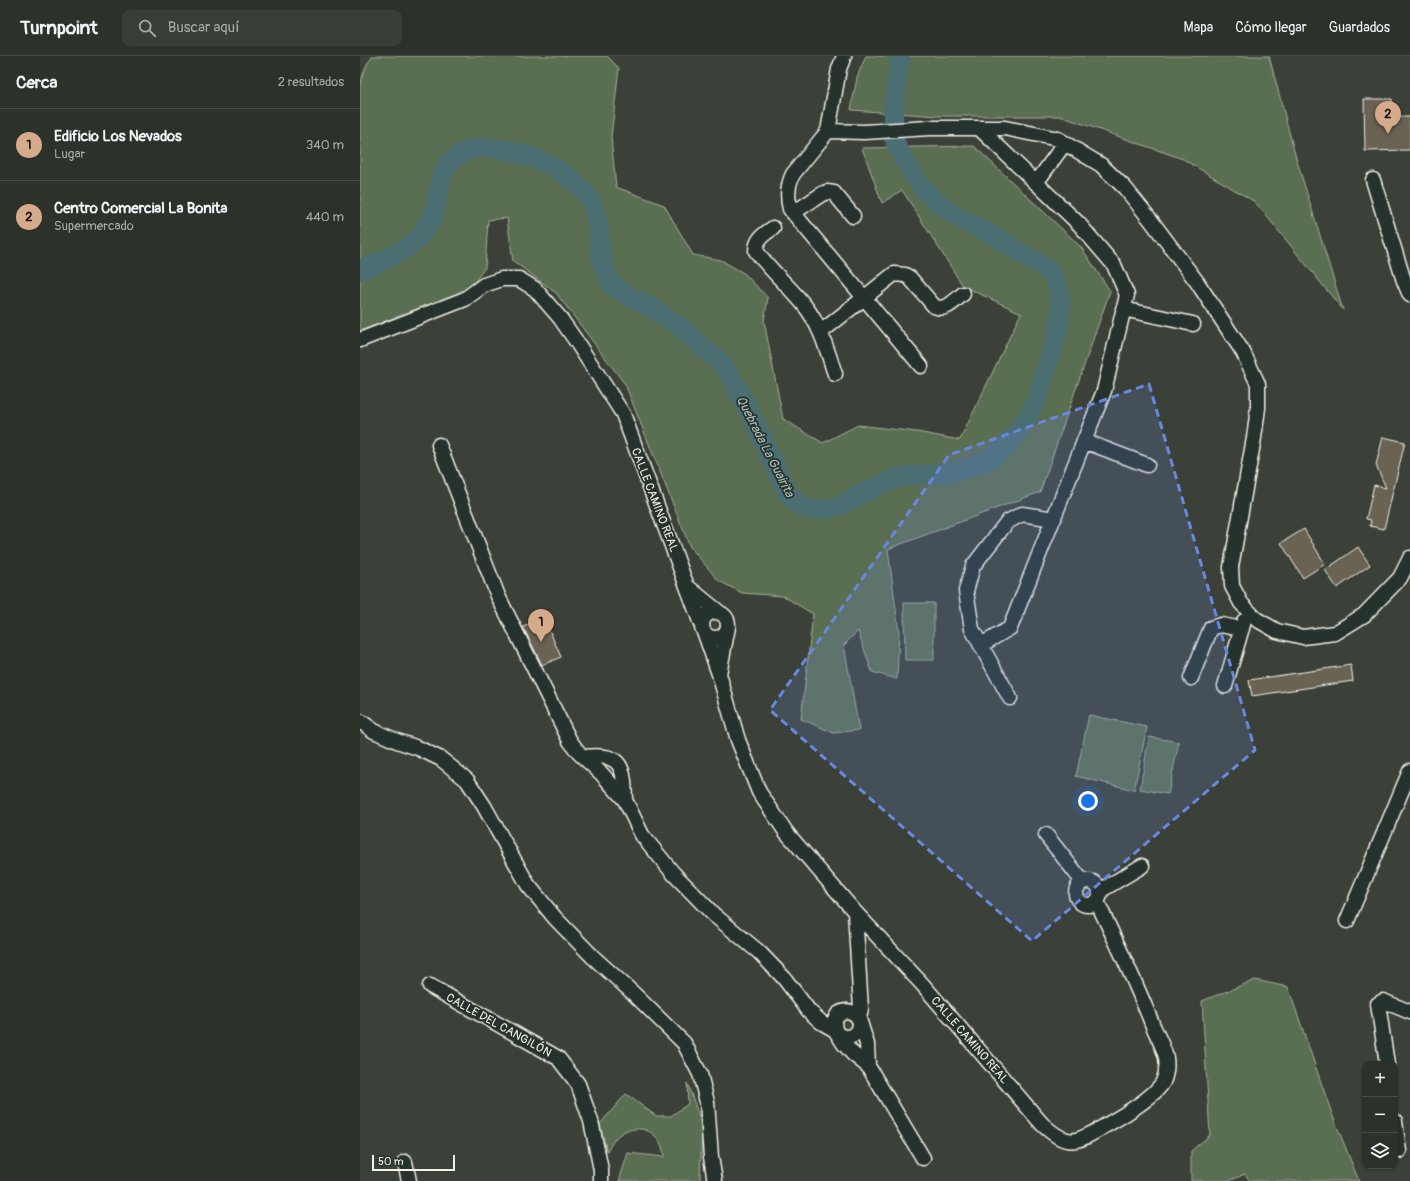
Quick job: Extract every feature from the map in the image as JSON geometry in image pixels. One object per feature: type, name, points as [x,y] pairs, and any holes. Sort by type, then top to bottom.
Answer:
[{"type":"street","points":[[844,56],[839,69],[828,131],[793,174],[788,183],[788,202],[793,214],[921,366]]},
{"type":"street","points":[[828,131],[864,132],[929,128],[1005,128],[1058,139],[1101,165],[1125,188],[1197,282],[1243,352],[1258,384],[1258,408],[1254,438],[1231,567],[1232,586],[1241,603],[1256,619],[1277,631],[1303,637],[1335,633],[1364,615],[1400,578],[1410,558]]},
{"type":"street","points":[[979,128],[1079,224],[1114,265],[1127,295],[1104,391],[1010,628],[981,645]]},
{"type":"street","points":[[1036,183],[1065,143]]},
{"type":"street","points":[[1373,180],[1404,281],[1410,295]]},
{"type":"street","points":[[793,214],[827,192],[834,193],[853,216]]},
{"type":"street","points":[[773,228],[761,236],[756,244],[756,251],[806,307],[821,332],[836,374]]},
{"type":"street","points":[[821,332],[892,275],[905,275],[910,278],[934,306],[938,308],[946,308],[963,294]]},
{"type":"street","name":"CALLE CAMINO REAL","points":[[360,340],[465,299],[484,286],[502,279],[519,279],[535,289],[560,318],[623,414],[688,586],[719,674],[738,740],[759,792],[786,832],[923,986],[1042,1124],[1054,1136],[1067,1141],[1081,1140],[1131,1110],[1156,1091],[1163,1082],[1166,1071],[1166,1058],[1099,896]]},
{"type":"street","points":[[1123,309],[1193,324]]},
{"type":"street","points":[[1084,441],[1147,465]]},
{"type":"street","points":[[439,445],[498,596],[565,732],[579,752],[602,774],[625,800],[642,835],[673,873],[714,915],[759,952],[784,978],[809,1011],[821,1022],[847,1037],[858,1031],[861,1009],[856,912]]},
{"type":"street","points":[[1010,698],[972,629],[966,591],[972,566],[1007,522],[1022,514],[1054,519]]},
{"type":"street","name":"CALLE CAMINO REAL","points":[[688,586],[725,616],[728,621],[719,674]]},
{"type":"street","points":[[1225,686],[1248,611]]},
{"type":"street","points":[[720,613],[714,612],[703,618],[703,629],[710,637],[716,638],[722,636],[728,627]]},
{"type":"street","points":[[1192,678],[1216,614]]},
{"type":"street","points":[[1211,628],[1221,626],[1242,630]]},
{"type":"street","points":[[360,721],[374,731],[418,748],[441,759],[467,780],[484,806],[528,885],[555,918],[592,957],[633,993],[684,1043],[700,1074],[707,1102],[711,1157],[715,1181]]},
{"type":"street","points":[[1347,921],[1410,771]]},
{"type":"street","points":[[1046,835],[1083,882]]},
{"type":"street","points":[[1099,896],[1099,886],[1092,881],[1083,882],[1077,887],[1076,896],[1078,900],[1085,905],[1093,904],[1099,896],[1142,866]]},
{"type":"street","name":"CALLE DEL CANGILÓN","points":[[430,986],[558,1058],[578,1084],[591,1121],[601,1170],[601,1181]]},
{"type":"street","points":[[860,989],[840,1012],[834,1022],[837,1032],[844,1044],[853,1054],[868,1066],[922,1158]]},
{"type":"street","points":[[1387,1061],[1378,1004],[1383,1001],[1410,1012]]},
{"type":"street","points":[[809,1011],[852,1012],[859,1020],[867,1044],[868,1066]]},
{"type":"street","points":[[853,1054],[867,1044]]},
{"type":"street","points":[[1397,1133],[1399,1151]]},
{"type":"street","points":[[405,1162],[409,1181]]},
{"type":"highlighted area","points":[[1149,384],[1255,750],[1032,941],[770,710],[949,455]]},
{"type":"green space","points":[[373,56],[607,56],[619,68],[611,137],[616,187],[664,205],[693,255],[721,260],[745,274],[768,298],[764,321],[783,419],[823,443],[858,425],[917,432],[960,440],[1021,313],[963,286],[902,190],[882,203],[862,148],[974,146],[1081,247],[1110,291],[1040,492],[888,549],[899,633],[897,679],[872,672],[858,631],[844,645],[859,730],[834,733],[801,719],[813,614],[783,596],[742,593],[719,581],[690,547],[625,384],[556,293],[513,261],[507,218],[488,220],[485,268],[469,289],[360,331],[360,83],[367,64]]},
{"type":"green space","points":[[866,56],[1269,56],[1296,158],[1343,310],[1255,202],[1183,159],[1060,116],[939,116],[851,110],[857,77]]},
{"type":"green space","points":[[904,603],[934,603],[934,660],[905,660]]},
{"type":"green space","points":[[1089,715],[1147,727],[1134,790],[1076,776]]},
{"type":"green space","points":[[1149,737],[1179,742],[1168,794],[1140,789]]},
{"type":"green space","points":[[1255,980],[1288,987],[1332,1114],[1359,1181],[1250,1181],[1245,1174],[1229,1181],[1191,1181],[1191,1151],[1210,1135],[1202,1001]]},
{"type":"green space","points":[[687,1083],[702,1124],[700,1181],[619,1181],[628,1153],[664,1157],[661,1145],[659,1140],[651,1132],[634,1129],[626,1131],[616,1137],[607,1152],[600,1124],[626,1094],[656,1116],[671,1116],[688,1104]]},
{"type":"building","points":[[1364,99],[1392,99],[1393,117],[1410,117],[1410,150],[1365,151]]},
{"type":"building","points":[[1383,437],[1405,442],[1384,529],[1370,526],[1371,520],[1366,519],[1374,485],[1386,488],[1376,465]]},
{"type":"building","points":[[1304,529],[1325,564],[1303,578],[1281,543]]},
{"type":"building","points":[[1358,547],[1370,565],[1337,588],[1325,570]]},
{"type":"building","points":[[544,618],[561,657],[542,665],[523,627]]},
{"type":"building","points":[[1351,665],[1353,681],[1252,696],[1249,680]]},
{"type":"waterway","name":"Quebrada La Guairita","points":[[360,270],[399,253],[419,237],[431,220],[444,170],[450,162],[458,156],[470,150],[492,148],[506,150],[533,158],[557,169],[566,175],[574,181],[588,197],[596,216],[603,265],[606,275],[612,284],[623,293],[668,318],[722,364],[747,408],[787,492],[803,507],[813,509],[835,507],[885,483],[897,479],[911,475],[936,474],[966,469],[986,460],[1000,451],[1024,422],[1033,406],[1040,390],[1058,331],[1060,318],[1059,294],[1056,282],[1050,271],[997,238],[954,215],[938,203],[923,188],[911,171],[897,148],[893,132],[893,110],[900,56]]},
{"type":"place","name":"Centro Comercial La Bonita","points":[[1388,134]]},
{"type":"place","name":"Edificio Los Nevados","points":[[541,642]]}]
